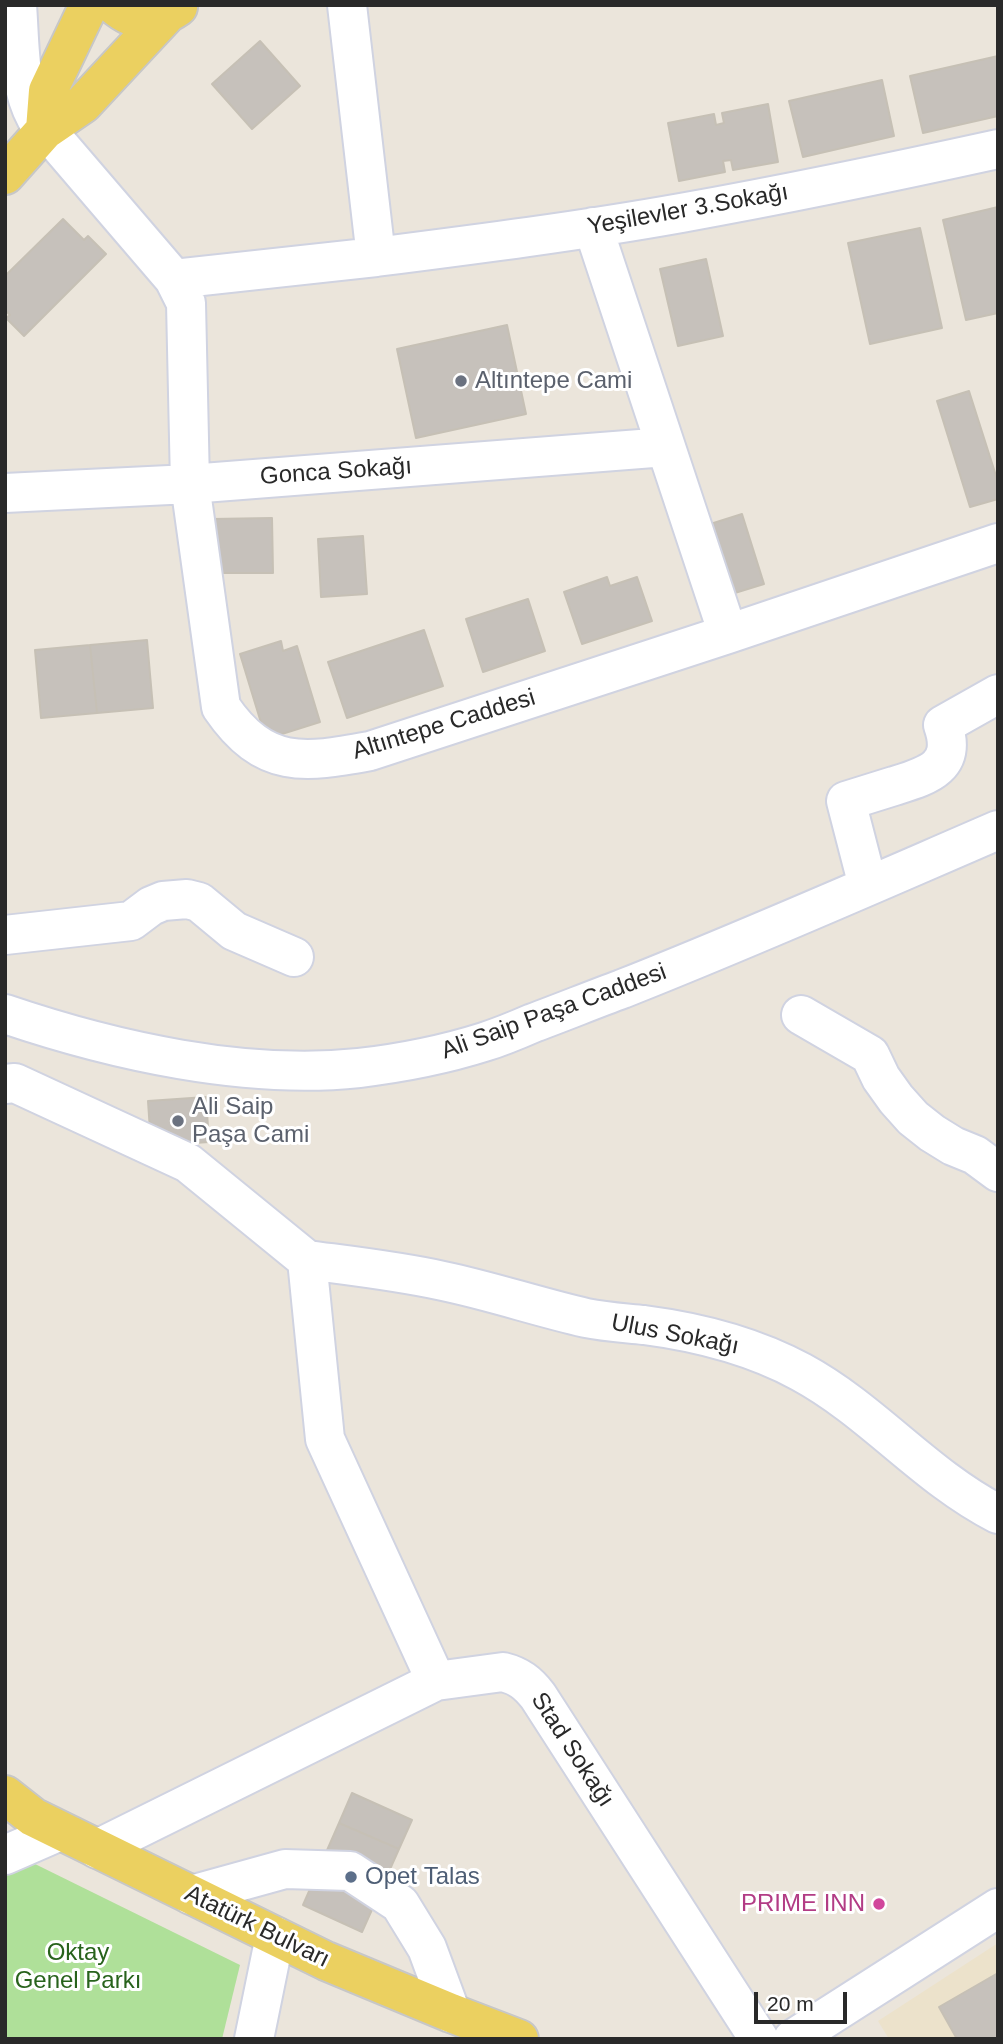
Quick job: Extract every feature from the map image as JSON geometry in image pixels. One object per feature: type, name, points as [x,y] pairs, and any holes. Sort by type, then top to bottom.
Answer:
[{"type":"main road","points":[[45,130],[48,91],[89,5]]},
{"type":"main road","points":[[114,5],[124,14],[138,19],[152,20],[173,10]]},
{"type":"main road","points":[[5,175],[45,130],[83,104],[173,10]]},
{"type":"main road","name":"Atatürk Bulvarı","points":[[5,1795],[33,1817],[60,1831],[326,1961],[519,2039]]},
{"type":"street","name":"Altıntepe Caddesi","points":[[17,5],[24,89],[29,106],[45,130],[174,279],[186,303],[190,484],[221,707],[237,728],[257,745],[273,753],[312,760],[370,751],[998,543]]},
{"type":"street","points":[[347,5],[376,257]]},
{"type":"street","name":"Yeşilevler 3.Sokağı","points":[[174,279],[376,257],[593,227],[802,190],[998,149]]},
{"type":"street","points":[[593,227],[728,634]]},
{"type":"street","name":"Gonca Sokağı","points":[[5,493],[190,484],[666,447]]},
{"type":"street","points":[[868,886],[846,800],[931,773],[943,760],[947,749],[943,725],[998,694]]},
{"type":"street","name":"Ali Saip Paşa Caddesi","points":[[5,1014],[107,1043],[226,1066],[313,1070],[401,1062],[487,1042],[717,952],[998,830]]},
{"type":"street","points":[[5,935],[131,921],[141,912],[163,901],[174,899],[199,902],[234,931],[294,957]]},
{"type":"street","points":[[801,1015],[870,1055],[881,1078],[913,1118],[932,1133],[975,1155],[998,1172]]},
{"type":"street","points":[[5,1084],[15,1083],[188,1163],[307,1260],[325,1439],[436,1681]]},
{"type":"street","name":"Ulus Sokağı","points":[[307,1260],[442,1280],[590,1319],[647,1325],[704,1336],[747,1349],[799,1371],[829,1389],[867,1416],[937,1476],[998,1514]]},
{"type":"street","name":"Stad Sokağı","points":[[97,1849],[436,1681],[503,1672],[522,1679],[531,1686],[759,2039]]},
{"type":"street","points":[[5,1855],[60,1831]]},
{"type":"street","points":[[191,1895],[285,1869],[351,1871],[400,1904],[427,1948],[451,2013]]},
{"type":"street","points":[[793,2039],[998,1908]]},
{"type":"street","points":[[254,2039],[275,1936]]},
{"type":"shaded area","points":[[998,1943],[998,2039],[889,2039],[878,2021]]},
{"type":"green space","name":"Oktay Genel Parkı","points":[[33,1863],[240,1965],[222,2039],[5,2039],[5,1875]]},
{"type":"building","points":[[260,41],[300,86],[252,129],[212,84]]},
{"type":"building","points":[[998,56],[998,116],[923,133],[910,76]]},
{"type":"building","points":[[882,80],[894,136],[803,157],[789,101]]},
{"type":"building","points":[[768,104],[778,162],[733,170],[731,160],[723,161],[725,172],[679,181],[668,123],[714,114],[716,125],[724,123],[722,113]]},
{"type":"building","points":[[998,207],[998,313],[966,320],[943,220]]},
{"type":"building","points":[[63,219],[84,240],[88,236],[106,254],[24,336],[6,318],[10,315],[5,310],[5,276]]},
{"type":"building","points":[[920,228],[942,328],[870,344],[848,243]]},
{"type":"building","points":[[706,259],[723,336],[678,346],[660,269]]},
{"type":"building","name":"Altıntepe Cami","points":[[507,325],[526,414],[416,438],[397,349]]},
{"type":"building","points":[[969,391],[998,482],[998,499],[970,507],[937,401]]},
{"type":"building","points":[[742,514],[764,584],[725,596],[704,526]]},
{"type":"building","points":[[272,518],[273,573],[213,573],[212,519]]},
{"type":"building","points":[[363,536],[367,594],[321,597],[318,539]]},
{"type":"building","points":[[607,577],[610,586],[637,577],[652,621],[582,644],[564,592]]},
{"type":"building","points":[[528,599],[545,651],[483,672],[466,619]]},
{"type":"building","points":[[424,630],[443,686],[347,718],[328,662]]},
{"type":"building","points":[[147,640],[153,708],[97,713],[90,645]]},
{"type":"building","points":[[281,641],[283,651],[297,646],[320,722],[266,739],[240,654]]},
{"type":"building","points":[[90,645],[97,713],[41,718],[35,650]]},
{"type":"building","name":"Ali Saip Paşa Cami","points":[[206,1097],[209,1142],[151,1146],[148,1101]]},
{"type":"building","points":[[352,1793],[412,1820],[399,1849],[339,1823]]},
{"type":"building","points":[[339,1823],[399,1849],[362,1932],[303,1905]]},
{"type":"building","points":[[998,1973],[998,2039],[957,2039],[939,2007]]},
{"type":"place","name":"Altıntepe Cami","points":[[461,381]]},
{"type":"place","name":"Ali Saip Paşa Cami","points":[[178,1121]]},
{"type":"place","name":"Opet Talas","points":[[351,1877]]},
{"type":"place","name":"PRIME INN","points":[[879,1904]]}]
